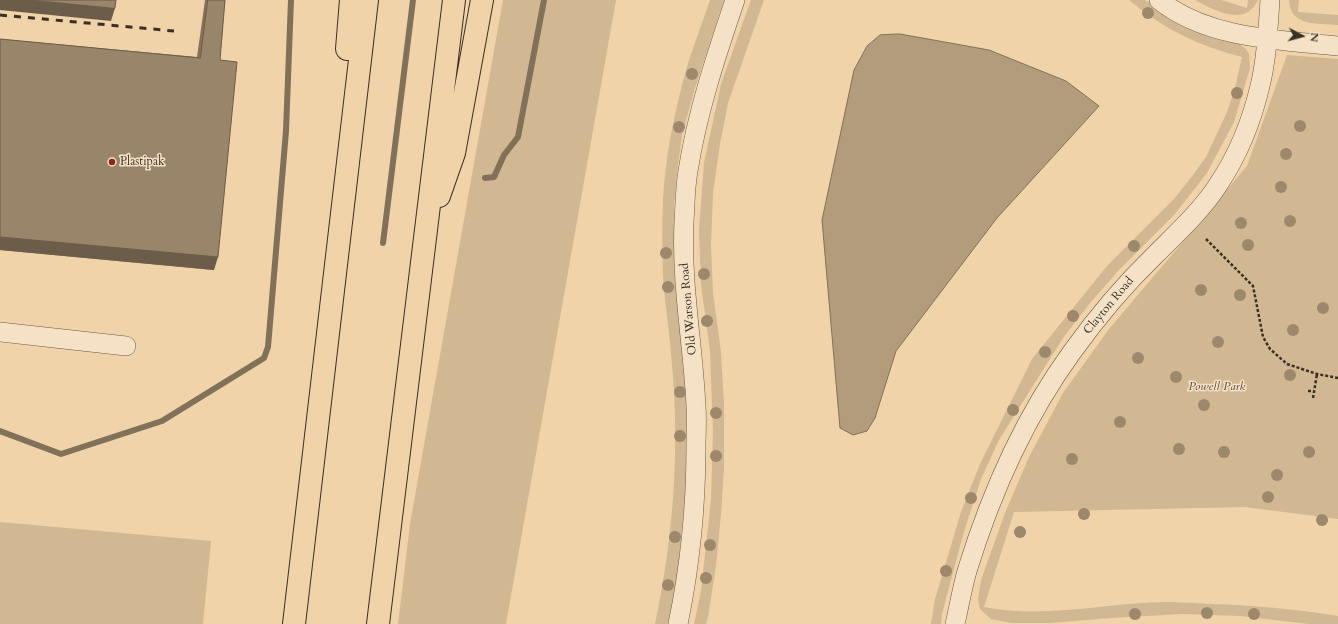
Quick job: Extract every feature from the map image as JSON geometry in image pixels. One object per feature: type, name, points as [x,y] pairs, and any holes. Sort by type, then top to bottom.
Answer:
[{"type":"highway","points":[[328,341],[351,0]]},
{"type":"highway","points":[[294,624],[367,0]]},
{"type":"highway","points":[[378,624],[454,0]]},
{"type":"highway","points":[[425,236],[454,153],[482,0]]},
{"type":"street","name":"Old Warson Road","points":[[678,624],[692,543],[696,470],[696,408],[684,274],[684,224],[688,173],[697,125],[714,63],[735,0]]},
{"type":"street","points":[[1160,0],[1189,18],[1218,29],[1267,39],[1338,46]]},
{"type":"street","name":"Clayton Road","points":[[955,624],[966,573],[991,501],[1015,446],[1038,404],[1071,352],[1110,302],[1190,221],[1218,185],[1237,151],[1250,120],[1260,85],[1267,39],[1270,0]]},
{"type":"street","points":[[0,332],[126,346]]},
{"type":"path","points":[[1206,238],[1253,286],[1262,337],[1270,349],[1287,364],[1317,374],[1338,378]]},
{"type":"path","points":[[1313,398],[1317,374]]},
{"type":"path","points":[[1308,390],[1314,391]]},
{"type":"green space","points":[[503,0],[616,0],[506,624],[398,624],[410,524]]},
{"type":"green space","points":[[710,0],[724,0],[695,88],[682,135],[674,205],[675,279],[686,382],[686,489],[678,570],[668,624],[655,624],[670,528],[675,463],[674,397],[663,276],[662,229],[664,185],[670,140],[679,96],[689,61]]},
{"type":"green space","points":[[751,0],[764,0],[728,103],[713,193],[711,245],[713,293],[721,352],[724,404],[724,468],[716,566],[708,617],[706,624],[694,624],[701,591],[711,500],[713,432],[710,351],[701,284],[699,230],[704,163],[721,84]]},
{"type":"green space","points":[[1129,0],[1145,0],[1185,25],[1223,41],[1239,44],[1246,49],[1249,54],[1250,68],[1234,122],[1207,173],[1174,215],[1119,270],[1090,303],[1063,338],[999,440],[981,479],[963,535],[942,614],[941,624],[931,624],[935,599],[961,512],[980,464],[1032,359],[1107,266],[1174,199],[1193,175],[1206,157],[1227,112],[1235,88],[1242,57],[1211,48],[1168,28]]},
{"type":"green space","points":[[1195,0],[1221,0],[1247,8],[1248,0],[1258,0],[1252,8],[1245,13],[1237,15],[1220,12]]},
{"type":"green space","points":[[1289,0],[1299,0],[1298,12],[1338,15],[1338,25],[1306,22],[1300,19],[1294,15]]},
{"type":"green space","name":"Powell Park","points":[[1287,55],[1338,59],[1338,519],[1245,507],[1014,512],[984,607],[1007,610],[1052,611],[1143,603],[1182,602],[1290,609],[1338,616],[1338,624],[1309,624],[1240,616],[1182,614],[1051,623],[1011,623],[991,619],[980,609],[978,600],[981,580],[1005,513],[1029,457],[1063,393],[1109,329],[1247,166]]},
{"type":"green space","points":[[0,522],[211,541],[203,624],[0,624]]},
{"type":"shaded area","points":[[900,34],[989,50],[1066,81],[1099,106],[997,218],[896,351],[875,418],[867,431],[853,435],[840,428],[822,220],[854,70],[867,46],[880,35]]},
{"type":"building","points":[[30,0],[116,0],[115,8]]},
{"type":"building","name":"Plastipak","points":[[208,0],[225,0],[220,60],[237,62],[218,257],[0,237],[0,39],[200,58]]},
{"type":"waterway","points":[[0,431],[61,454],[162,421],[264,358],[268,347],[286,131],[291,0]]},
{"type":"waterway","points":[[383,243],[413,0]]},
{"type":"waterway","points":[[485,178],[494,177],[504,155],[518,137],[544,0]]},
{"type":"railway","points":[[0,15],[174,31]]},
{"type":"place","name":"Plastipak","points":[[112,162]]}]
